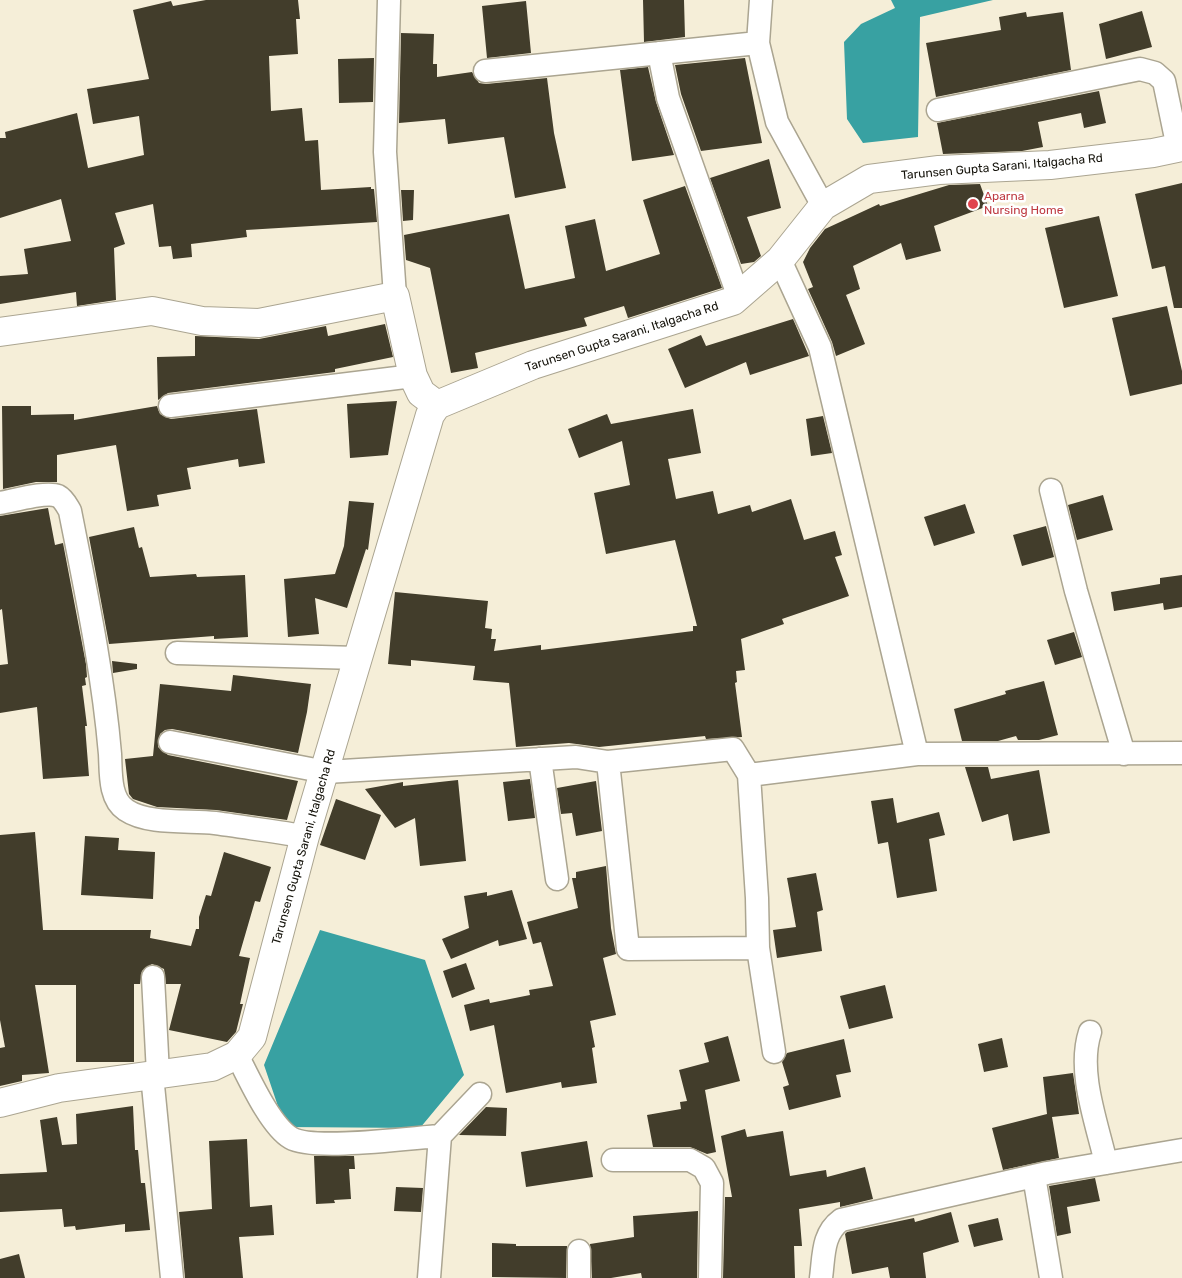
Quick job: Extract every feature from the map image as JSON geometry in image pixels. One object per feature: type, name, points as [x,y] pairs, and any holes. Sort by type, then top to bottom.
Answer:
[{"type":"street","points":[[389,0],[385,152],[395,296],[412,376],[421,393],[437,405]]},
{"type":"street","points":[[761,0],[758,43],[777,122],[823,206]]},
{"type":"street","points":[[484,72],[758,43]]},
{"type":"street","points":[[659,53],[668,98],[738,296]]},
{"type":"street","points":[[938,110],[1140,69],[1155,73],[1164,81],[1180,147]]},
{"type":"street","name":"Tarunsen Gupta Sarani, Italgacha Rd","points":[[0,1103],[59,1088],[212,1067],[237,1054],[252,1037],[305,836],[326,772],[357,658],[430,415],[437,405],[533,365],[733,302],[780,260],[823,206],[869,179],[939,170],[1050,165],[1153,153],[1180,147]]},
{"type":"street","points":[[780,260],[820,347],[917,754]]},
{"type":"street","points":[[0,332],[152,311],[202,321],[259,322],[395,296]]},
{"type":"street","points":[[170,406],[412,376]]},
{"type":"street","points":[[1051,490],[1076,591],[1124,754]]},
{"type":"street","points":[[0,503],[44,495],[57,495],[70,511],[97,647],[106,713],[112,781],[118,803],[126,810],[140,816],[214,823],[305,836]]},
{"type":"street","points":[[177,653],[357,658]]},
{"type":"street","points":[[170,742],[326,772],[576,757],[608,762],[733,749],[750,775],[758,948],[774,1052]]},
{"type":"street","points":[[750,775],[917,754],[1182,754]]},
{"type":"street","points":[[540,759],[557,879]]},
{"type":"street","points":[[608,762],[628,949],[758,948]]},
{"type":"street","points":[[153,977],[155,1075],[172,1278]]},
{"type":"street","points":[[1090,1032],[1084,1049],[1084,1066],[1106,1163]]},
{"type":"street","points":[[237,1054],[265,1107],[290,1138],[303,1142],[343,1144],[440,1136]]},
{"type":"street","points":[[429,1278],[440,1136],[480,1094]]},
{"type":"street","points":[[821,1278],[826,1236],[832,1227],[841,1220],[1034,1176],[1182,1150]]},
{"type":"street","points":[[613,1160],[690,1160],[704,1168],[712,1183],[710,1278]]},
{"type":"street","points":[[1034,1176],[1051,1278]]},
{"type":"street","points":[[579,1251],[579,1278]]},
{"type":"water","points":[[891,0],[993,0],[920,17],[918,137],[863,143],[847,119],[844,42],[861,24],[895,8]]},
{"type":"water","points":[[320,930],[425,960],[464,1075],[420,1128],[285,1127],[264,1065]]},
{"type":"building","points":[[206,0],[298,0],[300,19],[296,19],[298,54],[269,56],[271,111],[302,108],[305,141],[318,140],[321,190],[371,187],[371,189],[374,189],[377,222],[246,230],[247,237],[191,244],[192,257],[173,259],[171,246],[159,247],[153,204],[115,213],[125,244],[114,248],[116,300],[77,306],[76,292],[0,304],[0,276],[28,274],[24,249],[71,241],[61,199],[0,218],[0,138],[6,138],[5,132],[77,113],[88,168],[144,155],[139,116],[93,124],[87,89],[149,79],[133,10],[171,1],[173,6]]},
{"type":"building","points":[[643,0],[684,0],[685,37],[644,42]]},
{"type":"building","points":[[526,1],[531,53],[487,58],[482,6]]},
{"type":"building","points":[[1142,11],[1152,47],[1106,59],[1099,24]]},
{"type":"building","points":[[1026,12],[1027,17],[1063,12],[1071,70],[936,97],[926,43],[1001,30],[999,17]]},
{"type":"building","points":[[401,33],[434,34],[433,64],[437,64],[437,77],[472,72],[479,83],[486,84],[547,78],[554,133],[566,188],[515,198],[504,137],[448,144],[445,119],[399,123]]},
{"type":"building","points":[[374,58],[373,102],[339,103],[338,59]]},
{"type":"building","points":[[745,58],[762,143],[701,151],[681,94],[675,65]]},
{"type":"building","points":[[648,67],[656,102],[674,155],[632,161],[620,70]]},
{"type":"building","points":[[1099,91],[1106,123],[1084,128],[1081,113],[1038,122],[1043,147],[1022,151],[943,154],[937,123]]},
{"type":"building","points":[[769,159],[781,208],[747,217],[761,256],[754,262],[741,264],[710,178]]},
{"type":"building","points":[[1182,183],[1182,308],[1174,308],[1165,266],[1152,269],[1135,194]]},
{"type":"building","points":[[980,184],[988,206],[934,226],[941,251],[906,260],[901,243],[853,266],[860,289],[846,295],[865,344],[836,356],[832,342],[808,289],[813,287],[803,262],[810,248],[825,229],[879,204],[880,206],[949,185]]},
{"type":"building","points":[[685,186],[722,288],[628,318],[624,306],[584,318],[587,326],[475,353],[478,368],[451,373],[430,268],[406,260],[404,235],[509,214],[525,289],[575,278],[565,226],[595,219],[606,271],[660,254],[643,200]]},
{"type":"building","points":[[401,190],[414,190],[413,220],[403,221]]},
{"type":"building","points":[[1099,216],[1118,296],[1064,308],[1045,228]]},
{"type":"building","points":[[1167,306],[1182,371],[1182,384],[1130,396],[1112,318]]},
{"type":"building","points":[[793,319],[809,356],[750,375],[746,362],[685,388],[668,349],[701,335],[706,346]]},
{"type":"building","points":[[385,324],[393,357],[335,369],[335,372],[168,393],[158,400],[157,357],[195,356],[195,336],[259,339],[326,326],[328,336]]},
{"type":"building","points":[[397,401],[388,455],[350,458],[347,404]]},
{"type":"building","points":[[2,406],[31,406],[31,415],[74,414],[74,420],[157,406],[160,414],[171,419],[257,409],[265,463],[239,467],[238,459],[187,468],[191,489],[157,495],[159,506],[127,511],[116,445],[57,455],[57,482],[36,482],[3,489]]},
{"type":"building","points":[[693,409],[701,453],[668,459],[676,499],[713,491],[718,514],[750,505],[752,512],[791,499],[804,540],[835,531],[842,555],[835,557],[849,596],[782,619],[784,624],[741,639],[745,670],[736,671],[737,682],[735,683],[742,737],[706,739],[705,736],[599,747],[569,743],[516,747],[509,683],[473,680],[475,666],[411,660],[411,666],[388,664],[395,592],[488,601],[485,628],[492,629],[491,639],[496,639],[494,651],[541,645],[541,650],[693,631],[693,626],[697,626],[675,540],[606,554],[594,493],[630,485],[622,441],[579,458],[568,429],[607,414],[611,424]]},
{"type":"building","points":[[823,416],[832,453],[811,456],[806,419]]},
{"type":"building","points":[[1103,495],[1113,530],[1077,540],[1068,505]]},
{"type":"building","points":[[349,501],[374,503],[368,550],[366,549],[347,608],[315,598],[319,634],[288,637],[284,579],[335,574],[344,546]]},
{"type":"building","points":[[965,504],[975,533],[934,546],[924,517]]},
{"type":"building","points":[[48,508],[55,545],[63,543],[86,664],[86,685],[82,686],[87,726],[85,726],[89,776],[43,779],[37,707],[0,713],[0,665],[8,664],[2,609],[0,610],[0,516]]},
{"type":"building","points":[[1046,526],[1054,557],[1022,566],[1013,535]]},
{"type":"building","points":[[134,527],[139,548],[142,547],[150,577],[196,574],[197,577],[245,575],[248,637],[214,639],[214,636],[109,644],[89,537]]},
{"type":"building","points":[[1182,575],[1182,607],[1164,610],[1163,603],[1114,611],[1111,592],[1160,584],[1160,578]]},
{"type":"building","points":[[1074,632],[1082,657],[1055,665],[1047,640]]},
{"type":"building","points":[[112,661],[137,664],[137,669],[113,673]]},
{"type":"building","points":[[233,675],[311,684],[298,753],[172,729],[165,730],[160,734],[158,747],[168,755],[298,781],[287,820],[216,810],[157,807],[133,799],[129,794],[125,759],[153,756],[160,684],[231,691]]},
{"type":"building","points":[[1044,681],[1058,735],[1039,740],[1018,740],[1016,736],[998,741],[962,741],[954,709],[1006,694],[1005,691]]},
{"type":"building","points":[[965,767],[988,767],[991,779],[1039,770],[1050,833],[1013,841],[1008,814],[982,822]]},
{"type":"building","points":[[530,779],[535,818],[508,821],[503,782]]},
{"type":"building","points":[[458,780],[466,861],[420,866],[415,818],[395,828],[365,789],[403,782],[403,786]]},
{"type":"building","points":[[596,781],[602,831],[576,836],[572,813],[561,814],[557,788]]},
{"type":"building","points":[[893,798],[897,823],[939,812],[945,835],[929,839],[937,891],[897,898],[888,842],[878,844],[871,801]]},
{"type":"building","points":[[336,799],[381,815],[365,860],[320,845]]},
{"type":"building","points":[[35,832],[43,930],[151,930],[150,938],[191,946],[196,929],[199,929],[199,917],[206,895],[211,896],[224,852],[271,867],[260,902],[255,901],[239,956],[250,958],[240,1004],[243,1004],[236,1032],[227,1042],[169,1030],[181,984],[166,984],[164,969],[152,964],[142,971],[140,984],[134,984],[134,1062],[76,1062],[76,985],[35,985],[49,1073],[22,1075],[22,1081],[0,1086],[0,1048],[5,1047],[0,1020],[0,835]]},
{"type":"building","points":[[85,836],[119,838],[118,850],[155,852],[153,899],[81,895]]},
{"type":"building","points":[[606,866],[611,928],[616,954],[603,958],[616,1015],[590,1021],[595,1047],[592,1048],[597,1083],[562,1088],[561,1082],[506,1093],[494,1025],[470,1031],[464,1005],[489,999],[490,1003],[530,995],[529,990],[553,986],[541,942],[533,944],[527,922],[578,908],[572,878],[576,878],[576,872]]},
{"type":"building","points":[[816,873],[823,910],[817,912],[822,951],[777,958],[773,930],[796,927],[787,878]]},
{"type":"building","points":[[512,890],[527,939],[499,946],[498,940],[451,959],[442,939],[469,928],[464,896],[487,892],[487,896]]},
{"type":"building","points":[[466,963],[475,989],[452,998],[443,971]]},
{"type":"building","points":[[885,985],[893,1018],[849,1029],[840,996]]},
{"type":"building","points":[[728,1036],[740,1081],[705,1090],[716,1152],[707,1154],[690,1147],[653,1147],[647,1115],[681,1109],[680,1102],[687,1101],[679,1070],[709,1062],[704,1043]]},
{"type":"building","points":[[1002,1038],[1008,1067],[984,1072],[978,1044]]},
{"type":"building","points":[[844,1039],[851,1072],[836,1075],[841,1097],[789,1110],[783,1087],[789,1085],[782,1062],[787,1053]]},
{"type":"building","points":[[1073,1073],[1079,1114],[1052,1117],[1059,1158],[1003,1170],[992,1128],[1047,1114],[1043,1077]]},
{"type":"building","points":[[133,1106],[135,1150],[138,1150],[141,1183],[145,1183],[150,1230],[125,1232],[125,1224],[76,1230],[75,1226],[64,1227],[62,1209],[0,1212],[0,1174],[47,1172],[40,1120],[57,1117],[62,1145],[77,1144],[76,1114]]},
{"type":"building","points":[[486,1107],[507,1108],[506,1136],[459,1135]]},
{"type":"building","points":[[745,1129],[747,1137],[783,1131],[790,1176],[826,1170],[827,1177],[865,1167],[873,1199],[840,1207],[840,1202],[799,1209],[802,1246],[794,1246],[795,1278],[723,1278],[725,1197],[732,1197],[721,1136]]},
{"type":"building","points":[[247,1139],[250,1207],[272,1205],[274,1235],[239,1237],[243,1278],[185,1278],[179,1212],[212,1209],[209,1141]]},
{"type":"building","points":[[587,1141],[593,1177],[526,1187],[521,1152]]},
{"type":"building","points":[[314,1156],[354,1156],[355,1169],[349,1169],[351,1199],[334,1200],[335,1203],[316,1204]]},
{"type":"building","points":[[1095,1178],[1100,1201],[1067,1207],[1071,1233],[1057,1236],[1049,1186]]},
{"type":"building","points":[[396,1187],[423,1188],[421,1212],[394,1211]]},
{"type":"building","points":[[698,1211],[697,1278],[642,1278],[641,1273],[611,1278],[592,1278],[590,1244],[634,1237],[633,1216]]},
{"type":"building","points":[[951,1212],[959,1242],[923,1253],[926,1278],[890,1278],[888,1267],[852,1274],[845,1234],[847,1232],[914,1218],[915,1222]]},
{"type":"building","points":[[998,1218],[1003,1240],[974,1247],[968,1225]]},
{"type":"building","points":[[492,1243],[516,1244],[516,1246],[567,1246],[566,1278],[492,1277]]},
{"type":"building","points":[[19,1254],[25,1278],[0,1278],[0,1259]]},
{"type":"place","name":"Aparna Nursing Home","points":[[973,204]]}]
